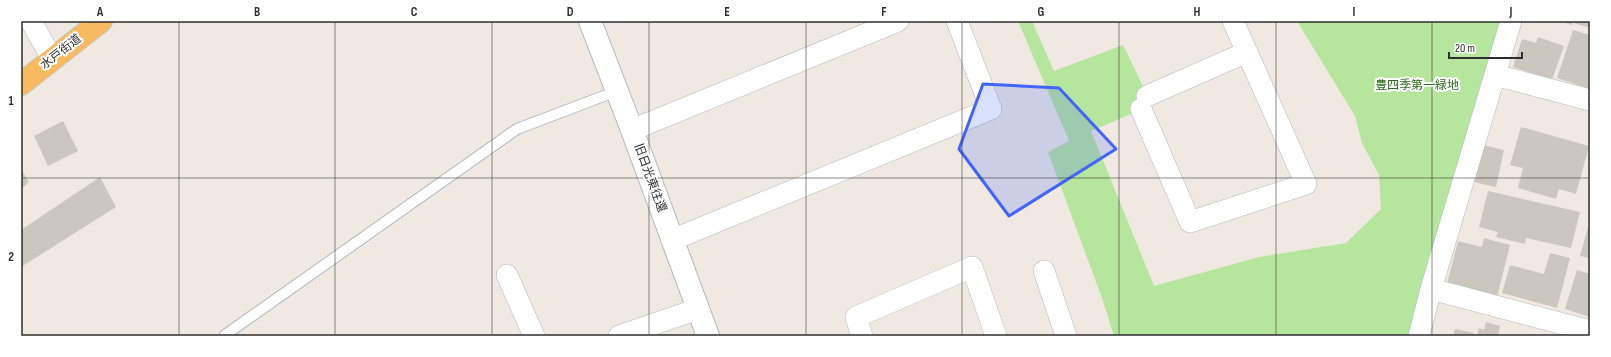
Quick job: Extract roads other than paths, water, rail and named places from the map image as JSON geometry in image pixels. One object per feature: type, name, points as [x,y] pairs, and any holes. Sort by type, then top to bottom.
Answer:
[{"type":"highway","name":"水戸街道","points":[[21,84],[101,21]]},
{"type":"street","points":[[31,21],[52,59]]},
{"type":"street","name":"旧日光東往還","points":[[590,21],[708,336]]},
{"type":"street","points":[[632,130],[898,21]]},
{"type":"street","points":[[672,240],[991,109],[957,21]]},
{"type":"street","points":[[1233,21],[1247,52],[1306,184],[1190,222],[1144,102],[1247,52]]},
{"type":"street","points":[[1419,336],[1430,289],[1511,21]]},
{"type":"street","points":[[1495,75],[1590,100]]},
{"type":"street","points":[[862,336],[856,317],[972,267],[996,336]]},
{"type":"street","points":[[1044,271],[1066,336]]},
{"type":"street","points":[[507,276],[534,336]]},
{"type":"street","points":[[1430,289],[1590,331]]},
{"type":"street","points":[[619,336],[698,309]]},
{"type":"lane","points":[[226,336],[232,330],[517,129],[617,91]]},
{"type":"park label","name":"豊四季第一緑地","points":[[1417,85]]}]
